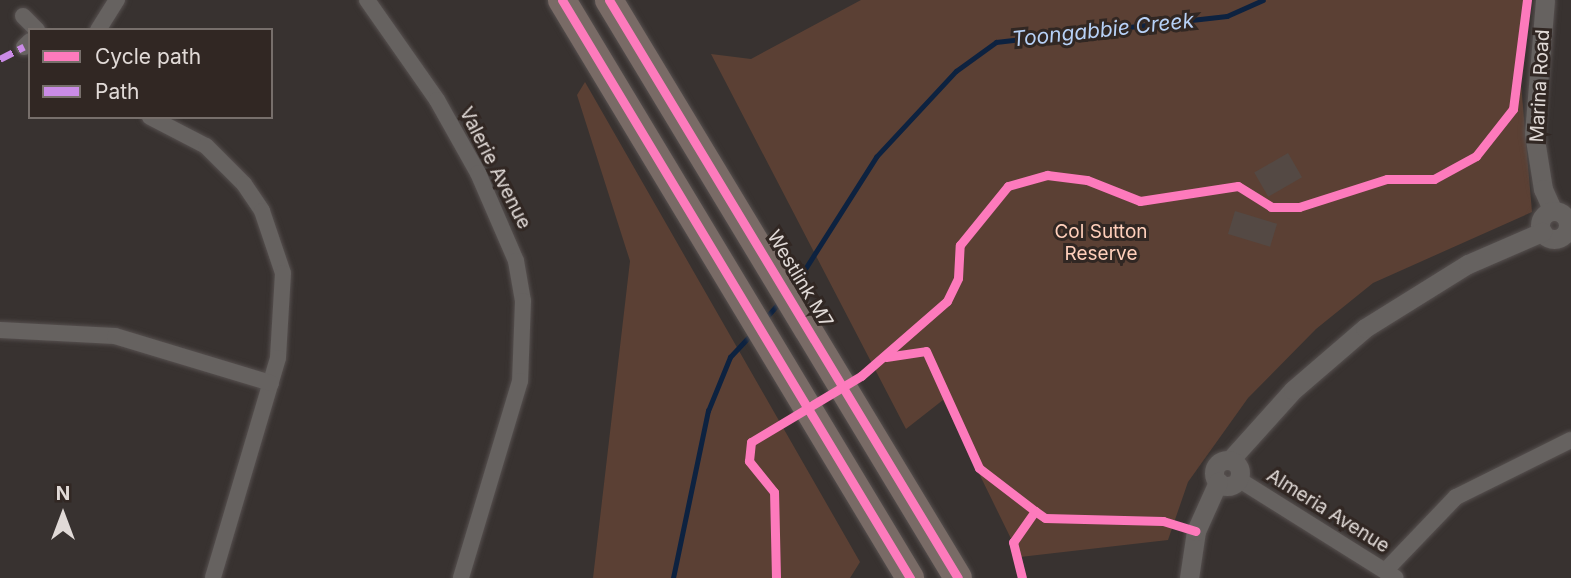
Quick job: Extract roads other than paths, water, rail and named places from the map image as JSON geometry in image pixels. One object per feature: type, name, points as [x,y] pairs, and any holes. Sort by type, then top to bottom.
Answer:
[{"type":"highway","points":[[562,0],[910,578]]},
{"type":"highway","name":"Westlink M7","points":[[608,0],[958,578]]},
{"type":"street","points":[[99,28],[117,0]]},
{"type":"street","name":"Valerie Avenue","points":[[367,0],[438,100],[478,173],[503,225],[521,288],[520,382],[461,578]]},
{"type":"street","name":"Marina Road","points":[[1545,0],[1534,133],[1543,189],[1564,219]]},
{"type":"street","points":[[23,16],[35,28]]},
{"type":"street","points":[[154,119],[206,146],[262,211],[276,243],[285,303],[271,383],[213,578]]},
{"type":"street","points":[[1189,578],[1196,531],[1228,481],[1216,466],[1230,460],[1293,390],[1365,328],[1468,264],[1542,232],[1561,238],[1564,219]]},
{"type":"street","points":[[0,330],[115,336],[271,383]]},
{"type":"street","points":[[1391,575],[1457,497],[1571,440]]},
{"type":"street","name":"Almeria Avenue","points":[[1228,481],[1391,575]]},
{"type":"waterway","name":"Toongabbie Creek","points":[[793,288],[876,157],[956,71],[996,42],[1227,16],[1263,0]]},
{"type":"waterway","name":"Toongabbie Creek","points":[[765,319],[780,302]]},
{"type":"waterway","name":"Toongabbie Creek","points":[[673,578],[708,411],[730,357],[752,333]]},
{"type":"park label","name":"Col Sutton Reserve","points":[[1101,243]]}]
